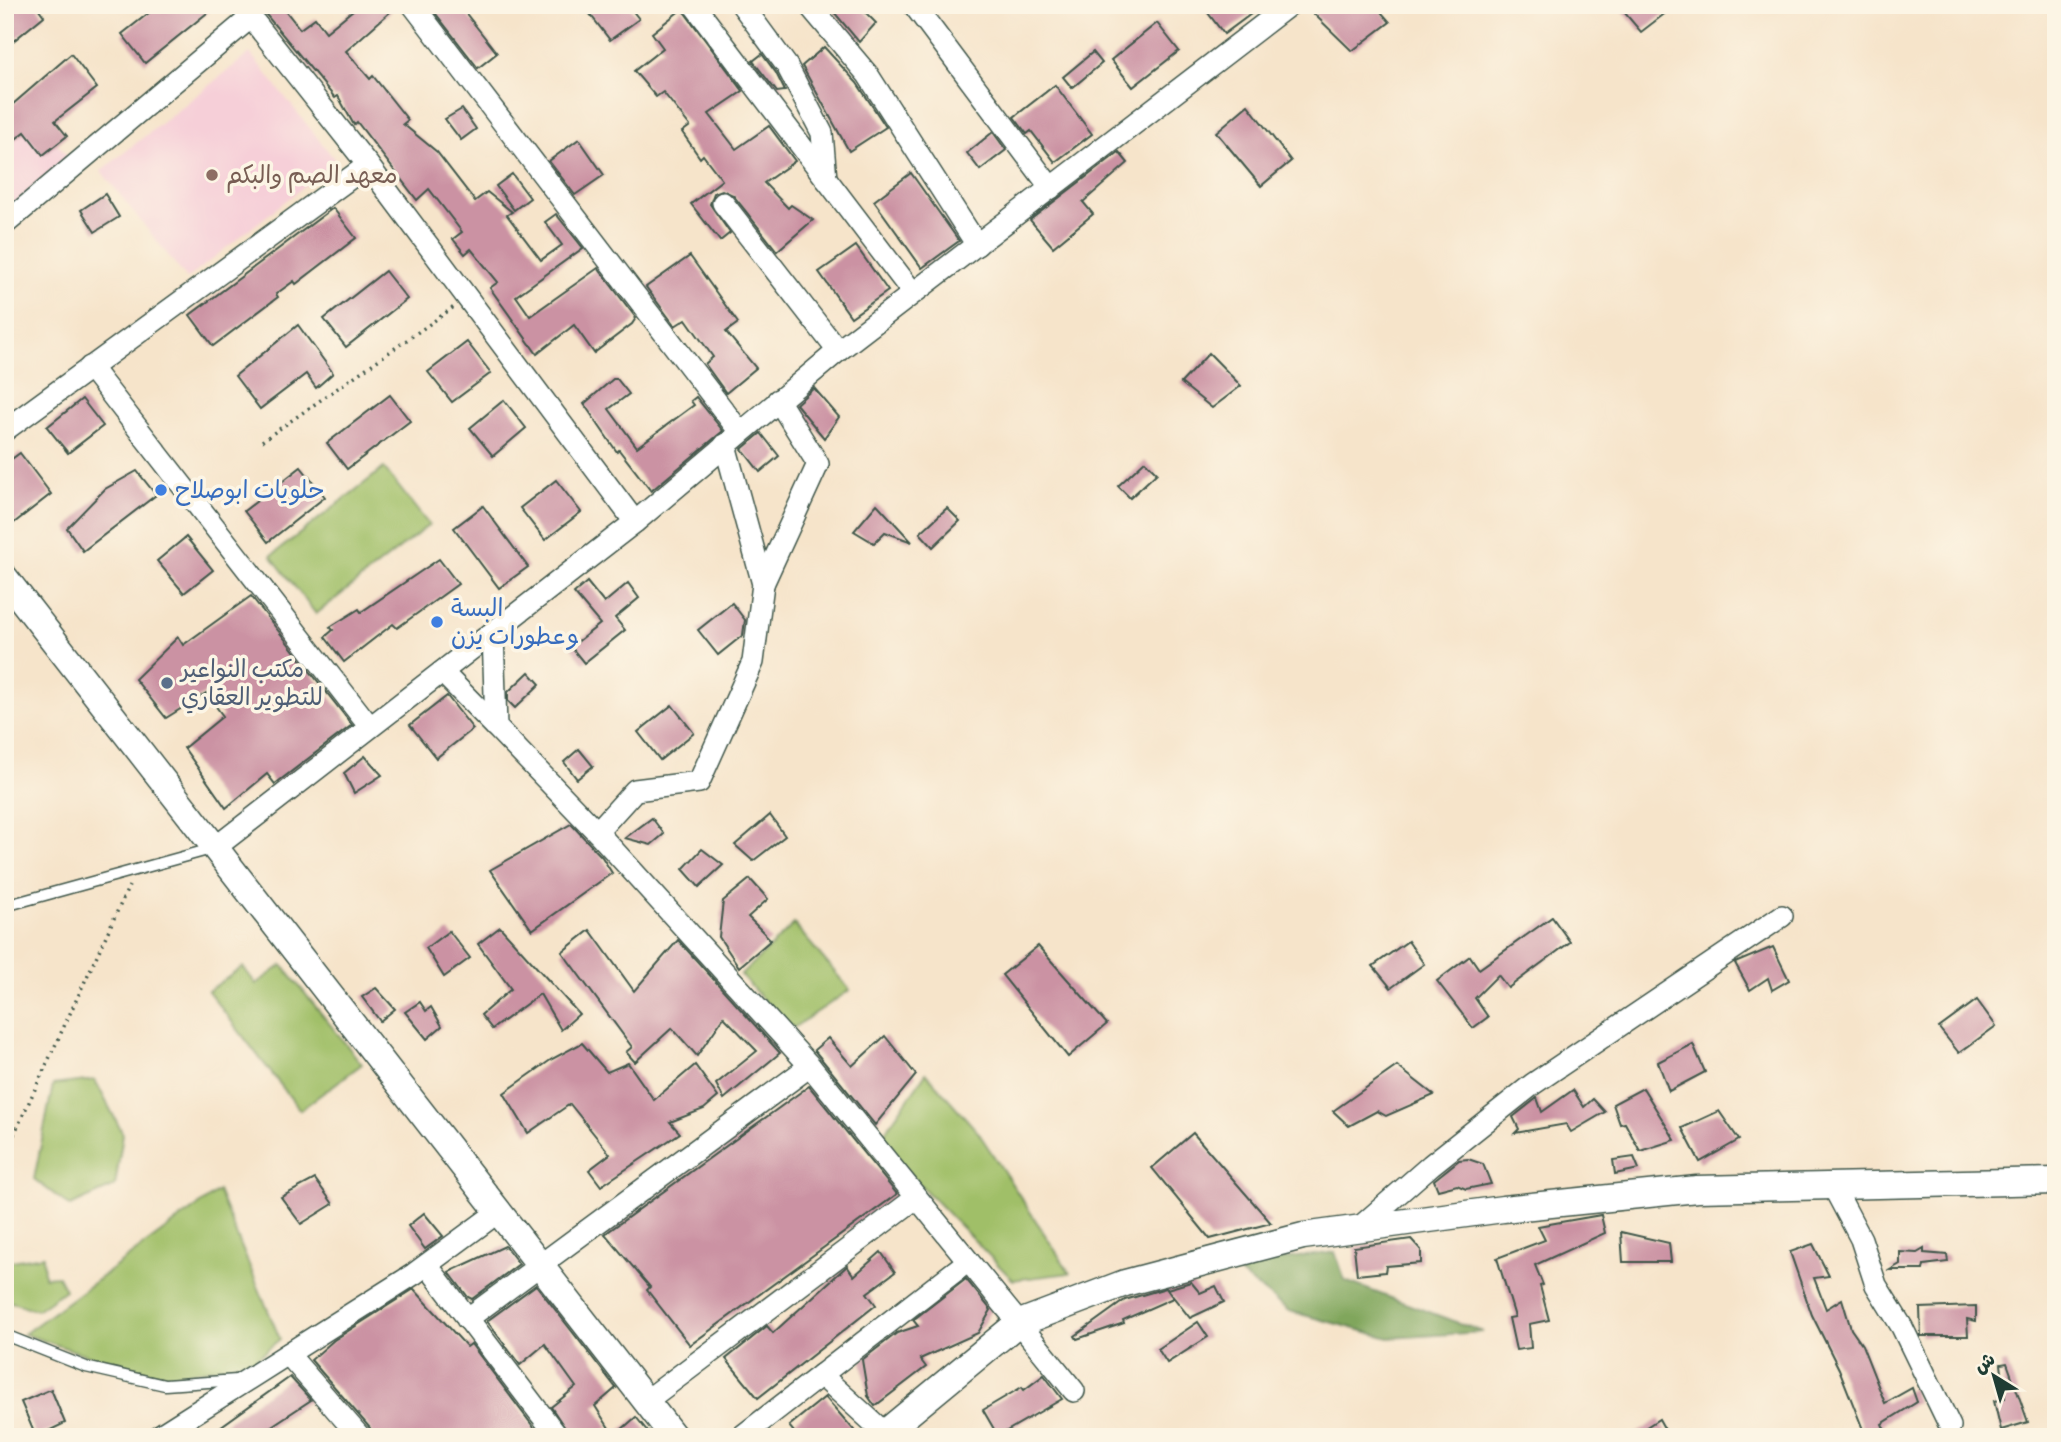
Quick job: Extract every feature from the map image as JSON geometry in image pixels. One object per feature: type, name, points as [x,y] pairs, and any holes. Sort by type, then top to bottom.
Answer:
[{"type":"street","points":[[413,5],[733,438],[763,584]]},
{"type":"street","points":[[694,5],[914,293]]},
{"type":"street","points":[[742,5],[788,66],[822,133],[826,178]]},
{"type":"street","points":[[809,5],[869,75],[977,245]]},
{"type":"street","points":[[914,5],[1051,188]]},
{"type":"street","points":[[216,847],[635,522],[838,351],[1289,5]]},
{"type":"street","points":[[5,224],[245,11],[368,165],[635,522]]},
{"type":"street","points":[[5,430],[368,165]]},
{"type":"street","points":[[723,203],[838,351]]},
{"type":"street","points":[[90,367],[370,727]]},
{"type":"street","points":[[597,832],[635,790],[699,782],[753,662],[763,584],[818,464],[778,400]]},
{"type":"street","points":[[5,578],[674,1437]]},
{"type":"street","points":[[493,632],[496,727]]},
{"type":"street","points":[[442,672],[597,832],[810,1066],[1074,1391]]},
{"type":"street","points":[[1359,1228],[1431,1165],[1533,1084],[1782,916]]},
{"type":"street","points":[[467,1319],[810,1066]]},
{"type":"street","points":[[821,1375],[885,1435],[1017,1324],[1125,1283],[1303,1236],[1503,1209],[1697,1189],[2056,1181]]},
{"type":"street","points":[[1833,1186],[1861,1239],[1875,1285],[1902,1327],[1951,1426]]},
{"type":"street","points":[[646,1401],[916,1198]]},
{"type":"street","points":[[157,1437],[427,1265],[498,1212]]},
{"type":"street","points":[[741,1437],[968,1262]]},
{"type":"street","points":[[427,1265],[558,1437]]},
{"type":"street","points":[[288,1354],[360,1437]]},
{"type":"lane","points":[[5,906],[216,847]]},
{"type":"lane","points":[[5,1335],[86,1367],[165,1385],[247,1380]]},
{"type":"path","points":[[262,441],[467,298]]},
{"type":"path","points":[[5,1154],[133,876]]},
{"type":"shaded area","points":[[250,53],[336,161],[187,279],[101,171]]},
{"type":"shaded area","points":[[30,108],[78,170],[5,227],[5,128]]},
{"type":"green space","points":[[384,468],[429,525],[316,614],[271,556]]},
{"type":"green space","points":[[794,924],[850,990],[790,1030],[741,975]]},
{"type":"green space","points":[[282,965],[362,1064],[300,1110],[208,991],[243,967],[256,984]]},
{"type":"green space","points":[[926,1073],[978,1132],[1070,1273],[1013,1280],[878,1142]]},
{"type":"green space","points":[[95,1080],[123,1134],[115,1186],[70,1206],[34,1179],[53,1085]]},
{"type":"green space","points":[[218,1191],[280,1339],[252,1362],[155,1378],[24,1334]]},
{"type":"green space","points":[[1335,1252],[1345,1281],[1483,1332],[1389,1338],[1289,1311],[1230,1266]]},
{"type":"green space","points":[[43,1256],[44,1277],[58,1276],[65,1290],[37,1310],[5,1300],[5,1262]]},
{"type":"building","points":[[5,5],[36,5],[44,16],[12,42],[5,34]]},
{"type":"building","points":[[159,5],[217,5],[145,63],[122,34]]},
{"type":"building","points":[[258,5],[281,5],[300,29],[315,18],[326,32],[359,5],[398,5],[346,51],[370,79],[373,76],[408,120],[403,124],[437,152],[475,201],[487,192],[512,212],[507,215],[541,260],[562,245],[545,222],[556,214],[583,248],[516,296],[530,316],[598,268],[636,318],[632,324],[594,353],[574,325],[537,354],[490,288],[498,282],[471,249],[465,254],[453,239],[462,232],[429,189],[417,200],[357,122],[354,125],[338,96],[335,98]]},
{"type":"building","points":[[438,5],[464,5],[464,11],[497,53],[478,68],[433,10]]},
{"type":"building","points":[[583,5],[628,5],[639,19],[610,40]]},
{"type":"building","points":[[828,5],[858,5],[876,23],[859,42]]},
{"type":"building","points":[[1202,5],[1263,5],[1224,34]]},
{"type":"building","points":[[1324,5],[1375,5],[1390,22],[1352,51],[1314,14]]},
{"type":"building","points":[[1618,5],[1676,5],[1641,32]]},
{"type":"building","points":[[682,9],[743,91],[709,114],[736,149],[769,126],[795,161],[764,183],[788,208],[791,205],[813,220],[777,251],[733,195],[722,190],[714,193],[710,204],[730,233],[720,241],[691,204],[722,180],[703,155],[700,158],[682,132],[690,126],[663,92],[656,97],[634,71],[663,48],[652,33]]},
{"type":"building","points":[[1157,23],[1179,51],[1133,87],[1111,60]]},
{"type":"building","points":[[824,47],[857,83],[886,127],[849,151],[802,66]]},
{"type":"building","points":[[1093,52],[1102,63],[1072,88],[1063,77]]},
{"type":"building","points":[[71,54],[97,88],[55,121],[67,136],[43,155],[25,132],[5,147],[5,111]]},
{"type":"building","points":[[762,54],[785,91],[777,92],[753,61]]},
{"type":"building","points":[[1055,85],[1092,134],[1055,162],[1031,131],[1027,134],[1014,117]]},
{"type":"building","points":[[1248,105],[1291,161],[1261,186],[1216,132]]},
{"type":"building","points":[[462,109],[476,129],[461,140],[445,119]]},
{"type":"building","points":[[993,132],[1006,150],[980,170],[967,153]]},
{"type":"building","points":[[579,139],[604,175],[575,195],[549,161]]},
{"type":"building","points":[[1119,152],[1128,163],[1083,202],[1093,214],[1053,247],[1030,220]]},
{"type":"building","points":[[911,173],[959,241],[922,268],[874,201]]},
{"type":"building","points":[[512,174],[530,198],[514,210],[496,186]]},
{"type":"building","points":[[105,194],[119,217],[95,232],[81,210]]},
{"type":"building","points":[[333,208],[356,238],[296,284],[294,281],[276,294],[278,297],[213,346],[190,315]]},
{"type":"building","points":[[856,246],[888,291],[851,317],[819,272]]},
{"type":"building","points":[[690,256],[738,323],[726,332],[756,368],[726,393],[705,364],[713,357],[686,319],[675,326],[646,287]]},
{"type":"building","points":[[385,271],[407,299],[346,347],[324,319]]},
{"type":"building","points":[[298,325],[333,373],[316,388],[306,374],[260,409],[235,376]]},
{"type":"building","points":[[467,342],[491,373],[452,402],[428,372]]},
{"type":"building","points":[[1209,353],[1241,386],[1212,408],[1181,383]]},
{"type":"building","points":[[613,379],[617,379],[629,394],[609,409],[637,447],[694,405],[691,401],[696,397],[723,431],[651,491],[619,450],[617,452],[584,404]]},
{"type":"building","points":[[814,388],[839,417],[824,438],[796,404]]},
{"type":"building","points":[[390,395],[410,421],[347,469],[327,443]]},
{"type":"building","points":[[82,399],[103,426],[68,453],[47,427]]},
{"type":"building","points":[[504,400],[526,428],[493,456],[470,428]]},
{"type":"building","points":[[761,433],[779,456],[760,472],[742,449]]},
{"type":"building","points":[[20,453],[51,494],[5,530],[5,464]]},
{"type":"building","points":[[1145,461],[1157,473],[1130,498],[1118,486]]},
{"type":"building","points":[[301,467],[325,497],[268,542],[244,511]]},
{"type":"building","points":[[137,471],[156,495],[83,551],[67,528],[105,489]]},
{"type":"building","points":[[556,480],[581,512],[545,540],[520,508]]},
{"type":"building","points":[[877,504],[912,542],[885,532],[874,543],[854,531]]},
{"type":"building","points":[[483,506],[528,567],[499,588],[454,528]]},
{"type":"building","points":[[947,508],[960,521],[933,547],[920,533]]},
{"type":"building","points":[[186,537],[213,570],[184,593],[157,561]]},
{"type":"building","points":[[439,559],[458,584],[397,628],[393,624],[344,662],[325,637],[333,630],[330,627],[359,609],[361,612]]},
{"type":"building","points":[[587,582],[604,603],[628,583],[639,598],[615,618],[625,630],[584,663],[571,647],[600,624],[574,593]]},
{"type":"building","points":[[251,596],[352,725],[275,784],[267,774],[226,808],[184,748],[223,716],[206,693],[166,718],[135,679],[178,637],[183,645]]},
{"type":"building","points":[[732,603],[745,620],[743,635],[718,655],[698,630]]},
{"type":"building","points":[[529,672],[540,684],[515,708],[508,701],[508,692]]},
{"type":"building","points":[[447,696],[473,729],[436,758],[410,725]]},
{"type":"building","points":[[672,705],[694,733],[660,760],[638,732]]},
{"type":"building","points":[[579,749],[593,766],[577,779],[564,762]]},
{"type":"building","points":[[365,756],[382,775],[354,793],[344,773]]},
{"type":"building","points":[[770,815],[785,836],[753,861],[735,845]]},
{"type":"building","points":[[652,818],[664,834],[651,845],[625,838]]},
{"type":"building","points":[[571,824],[602,857],[612,873],[532,930],[490,870]]},
{"type":"building","points":[[702,849],[723,865],[699,887],[683,869]]},
{"type":"building","points":[[750,879],[768,899],[748,917],[771,940],[739,967],[719,937],[723,901]]},
{"type":"building","points":[[1552,917],[1570,942],[1508,988],[1498,975],[1475,998],[1488,1017],[1473,1028],[1437,981],[1470,956],[1479,969]]},
{"type":"building","points":[[500,927],[579,1014],[561,1030],[540,994],[492,1029],[481,1015],[511,989],[478,944]]},
{"type":"building","points":[[590,930],[634,991],[678,940],[780,1053],[724,1099],[716,1084],[757,1051],[724,1017],[697,1056],[672,1028],[635,1062],[626,1052],[632,1047],[562,952]]},
{"type":"building","points":[[449,931],[470,958],[444,977],[426,948]]},
{"type":"building","points":[[1408,941],[1424,964],[1391,988],[1373,966]]},
{"type":"building","points":[[1038,946],[1107,1024],[1068,1057],[1002,975]]},
{"type":"building","points":[[1773,947],[1789,980],[1772,990],[1768,978],[1750,990],[1735,963]]},
{"type":"building","points":[[376,988],[395,1009],[380,1021],[362,997]]},
{"type":"building","points":[[1977,1000],[1996,1026],[1959,1053],[1939,1028]]},
{"type":"building","points":[[420,1002],[426,1011],[431,1007],[442,1026],[427,1039],[405,1012]]},
{"type":"building","points":[[885,1036],[916,1075],[875,1125],[814,1050],[828,1038],[852,1066]]},
{"type":"building","points":[[582,1043],[607,1072],[628,1063],[654,1100],[695,1065],[718,1097],[704,1109],[670,1122],[680,1133],[601,1186],[589,1170],[610,1154],[570,1104],[528,1133],[504,1093],[552,1059]]},
{"type":"building","points":[[1693,1044],[1705,1072],[1669,1091],[1658,1062]]},
{"type":"building","points":[[1397,1066],[1434,1095],[1386,1116],[1377,1111],[1349,1126],[1333,1111]]},
{"type":"building","points":[[809,1086],[897,1194],[690,1345],[647,1290],[650,1287],[605,1234]]},
{"type":"building","points":[[1643,1088],[1675,1140],[1640,1151],[1625,1123],[1620,1124],[1613,1104]]},
{"type":"building","points":[[1573,1090],[1584,1107],[1593,1099],[1605,1112],[1571,1132],[1566,1124],[1515,1133],[1519,1129],[1513,1117],[1537,1098],[1542,1112]]},
{"type":"building","points":[[1719,1111],[1739,1140],[1700,1162],[1682,1128]]},
{"type":"building","points":[[1193,1133],[1271,1223],[1210,1239],[1152,1168]]},
{"type":"building","points":[[1634,1157],[1639,1169],[1615,1174],[1613,1160]]},
{"type":"building","points":[[1468,1159],[1483,1164],[1491,1184],[1466,1189],[1457,1185],[1438,1190],[1434,1180],[1459,1160]]},
{"type":"building","points":[[315,1179],[333,1204],[301,1224],[281,1197]]},
{"type":"building","points":[[424,1213],[443,1236],[425,1249],[408,1226]]},
{"type":"building","points":[[1601,1215],[1605,1233],[1535,1265],[1543,1285],[1540,1286],[1549,1320],[1529,1324],[1531,1348],[1516,1350],[1509,1318],[1515,1317],[1497,1258],[1545,1240],[1538,1226]]},
{"type":"building","points":[[1621,1232],[1669,1243],[1671,1262],[1623,1262]]},
{"type":"building","points":[[1411,1239],[1421,1250],[1421,1263],[1386,1266],[1385,1272],[1357,1275],[1354,1247]]},
{"type":"building","points":[[1813,1244],[1829,1276],[1814,1278],[1826,1309],[1842,1299],[1851,1329],[1862,1345],[1885,1403],[1912,1388],[1917,1402],[1882,1424],[1888,1437],[1866,1437],[1839,1369],[1812,1315],[1790,1252]]},
{"type":"building","points":[[505,1246],[519,1264],[472,1299],[468,1297],[449,1272]]},
{"type":"building","points":[[1924,1249],[1924,1253],[1947,1255],[1948,1262],[1924,1265],[1923,1270],[1890,1270],[1900,1264],[1900,1252],[1917,1253]]},
{"type":"building","points":[[881,1252],[895,1272],[867,1293],[876,1305],[758,1398],[726,1359],[767,1326],[773,1333],[847,1266],[854,1276]]},
{"type":"building","points":[[966,1279],[991,1310],[978,1333],[920,1359],[926,1367],[875,1406],[868,1396],[862,1360],[897,1333],[918,1326],[913,1320]]},
{"type":"building","points":[[1191,1282],[1200,1293],[1216,1286],[1224,1302],[1190,1318],[1167,1289]]},
{"type":"building","points":[[536,1285],[616,1388],[595,1406],[609,1428],[585,1437],[571,1437],[551,1407],[576,1387],[545,1344],[520,1365],[487,1321]]},
{"type":"building","points":[[1166,1288],[1173,1298],[1123,1320],[1124,1323],[1077,1339],[1075,1336],[1125,1300]]},
{"type":"building","points":[[414,1289],[467,1347],[471,1344],[541,1437],[373,1437],[370,1428],[311,1360],[334,1340]]},
{"type":"building","points":[[1976,1306],[1976,1321],[1967,1319],[1968,1336],[1921,1336],[1920,1308]]},
{"type":"building","points":[[1198,1322],[1208,1337],[1167,1363],[1158,1349]]},
{"type":"building","points":[[2007,1363],[2028,1422],[2001,1430],[1994,1401],[2005,1398],[2001,1364]]},
{"type":"building","points":[[1044,1375],[1062,1399],[998,1436],[983,1410],[1022,1387],[1024,1390]]},
{"type":"building","points":[[290,1377],[311,1400],[264,1431],[220,1427]]},
{"type":"building","points":[[51,1389],[65,1423],[36,1437],[21,1402]]},
{"type":"building","points":[[825,1397],[860,1437],[798,1437],[789,1426]]},
{"type":"building","points":[[636,1417],[652,1437],[613,1437]]},
{"type":"building","points":[[1659,1419],[1669,1437],[1631,1437]]},
{"type":"place","name":"معهد الصم والبكم","points":[[212,175]]},
{"type":"place","name":"حلويات ابوصلاح","points":[[161,490]]},
{"type":"place","name":"البسة وعطورات يزن","points":[[437,622]]},
{"type":"place","name":"مكتب النواعير للتطوير العقاري","points":[[167,683]]}]
